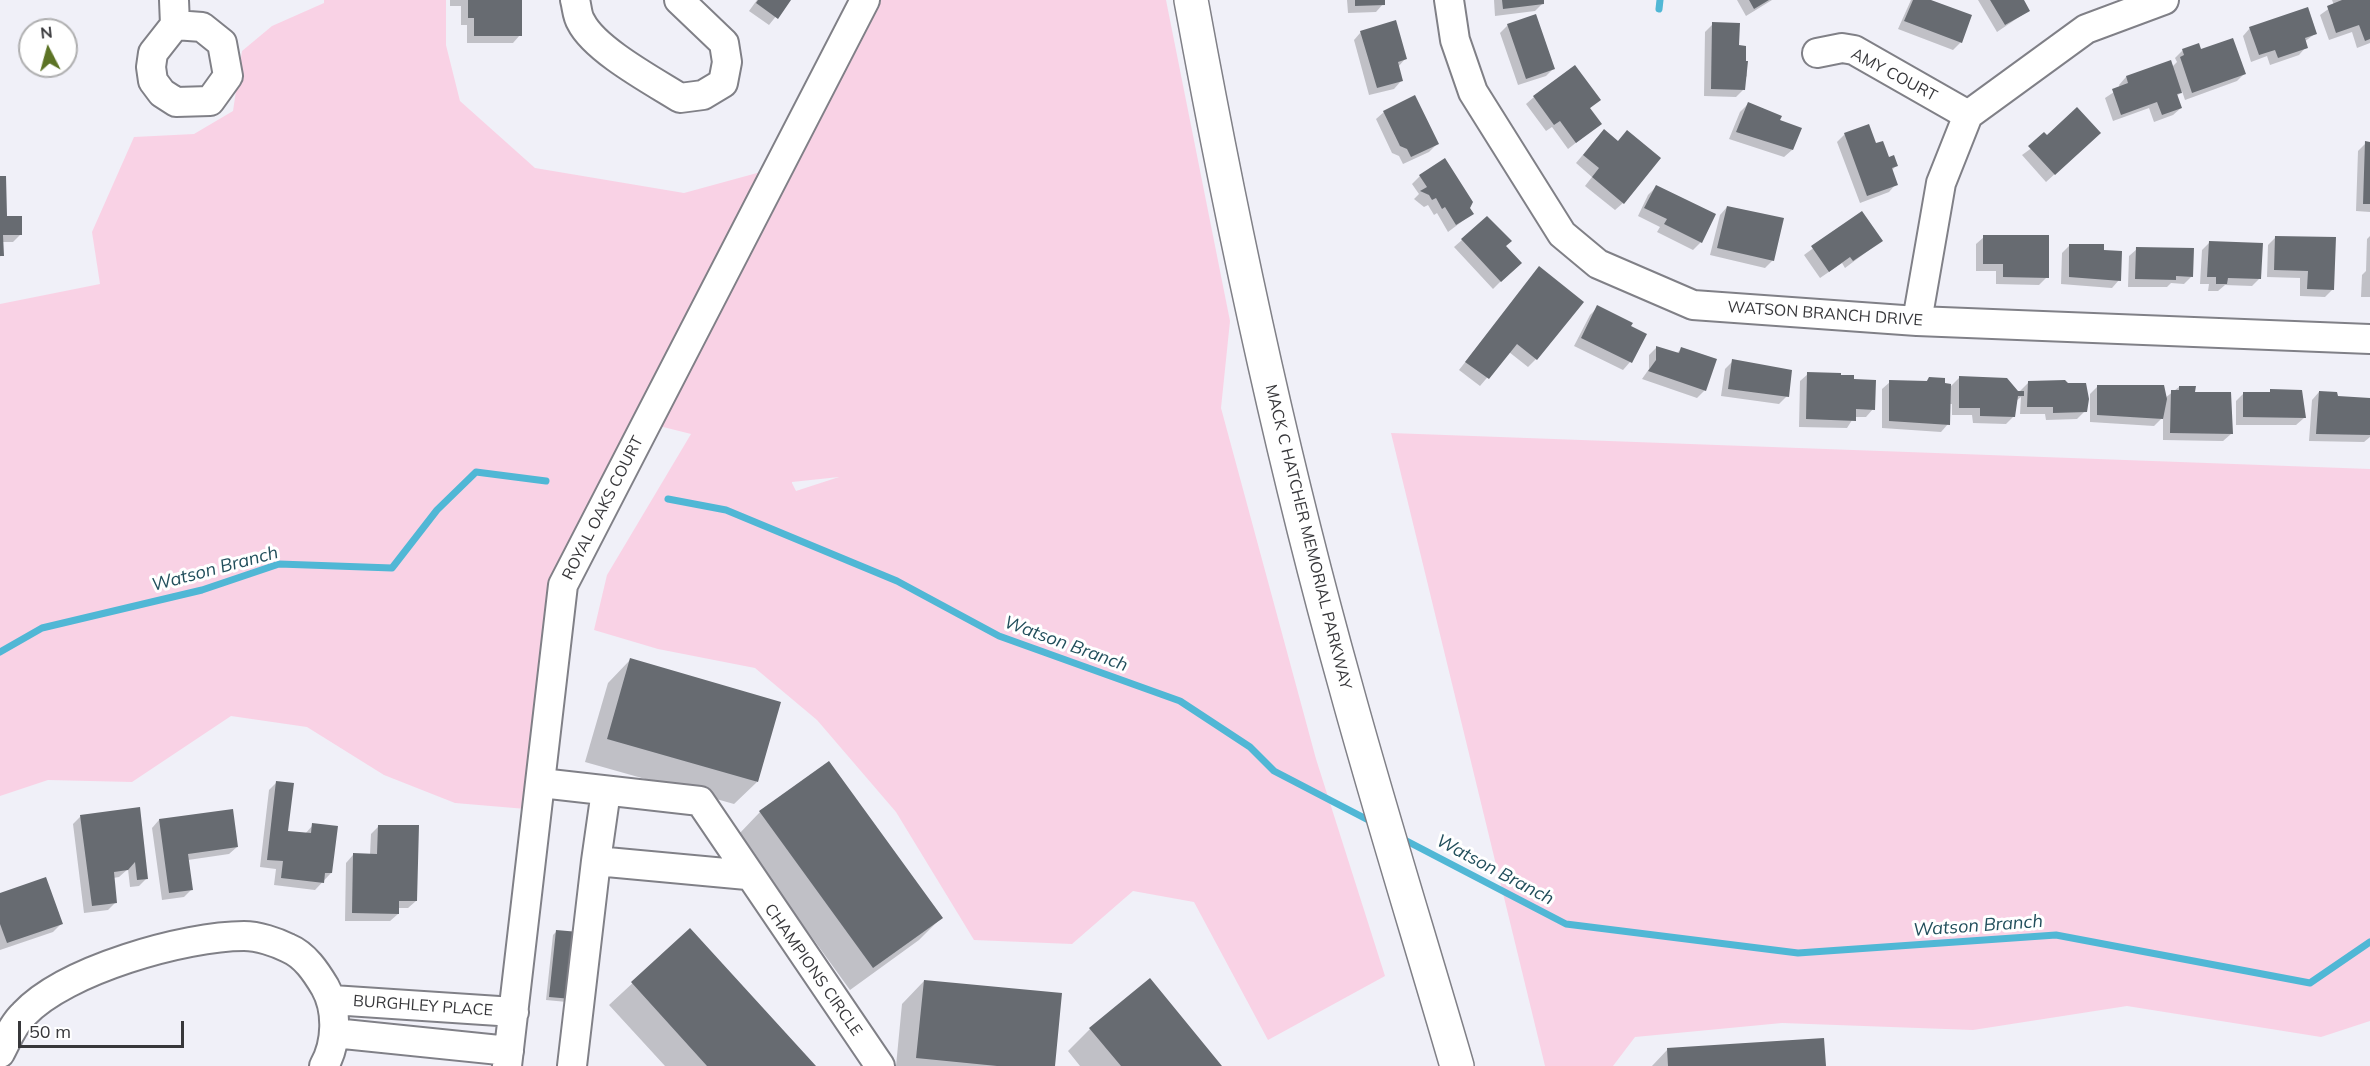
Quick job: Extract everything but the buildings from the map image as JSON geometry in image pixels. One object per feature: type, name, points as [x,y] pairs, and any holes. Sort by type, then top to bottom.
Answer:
[{"type":"main road","name":"MACK C HATCHER MEMORIAL PARKWAY","points":[[1191,0],[1243,274],[1344,684],[1457,1066]]},
{"type":"street","points":[[575,0],[578,16],[589,32],[626,64],[680,98],[703,94],[723,83],[727,62],[724,43],[679,0]]},
{"type":"street","name":"ROYAL OAKS COURT","points":[[508,1059],[563,585],[865,0]]},
{"type":"street","name":"WATSON BRANCH DRIVE","points":[[1449,0],[1455,40],[1473,93],[1562,234],[1598,264],[1693,305],[1917,321],[2370,339]]},
{"type":"street","points":[[1917,321],[1941,183],[1968,115],[2086,29],[2164,0]]},
{"type":"street","name":"AMY COURT","points":[[1817,53],[1842,48],[1854,50],[1968,115]]},
{"type":"street","name":"CHAMPIONS CIRCLE","points":[[541,783],[700,801],[747,875],[880,1066]]},
{"type":"street","points":[[572,1066],[606,791]]},
{"type":"street","points":[[596,861],[747,875]]},
{"type":"street","name":"BURGHLEY PLACE","points":[[0,1053],[23,1014],[48,994],[73,981],[122,961],[172,946],[224,937],[248,936],[297,953],[320,979],[332,1000],[334,1033],[324,1066]]},
{"type":"street","name":"BURGHLEY PLACE","points":[[332,1000],[514,1012]]},
{"type":"street","name":"BURGHLEY PLACE","points":[[334,1033],[508,1059]]},
{"type":"street","points":[[0,1059],[7,1066]]},
{"type":"shaded area","points":[[324,0],[446,0],[446,45],[460,101],[535,168],[684,193],[779,167],[865,0],[1166,0],[1230,321],[1221,408],[1316,759],[1385,976],[1268,1040],[1194,902],[1133,891],[1072,944],[974,940],[896,812],[817,720],[755,668],[658,649],[594,630],[607,575],[691,434],[647,423],[563,585],[538,810],[455,803],[384,775],[307,727],[231,716],[132,782],[48,780],[0,796],[0,304],[100,284],[92,232],[134,137],[194,134],[233,111],[242,51],[272,26],[324,3]],"holes":[[[839,477],[796,491],[792,482]]]},
{"type":"shaded area","points":[[1391,433],[2370,469],[2370,1021],[2321,1037],[2127,1006],[1973,1030],[1782,1023],[1635,1037],[1613,1066],[1545,1066]]},
{"type":"waterway","points":[[1659,9],[1660,0]]},
{"type":"waterway","name":"Watson Branch","points":[[0,652],[42,628],[202,590],[279,564],[392,568],[437,510],[476,472],[546,481]]},
{"type":"waterway","name":"Watson Branch","points":[[668,499],[726,510],[897,581],[999,636],[1180,701],[1250,747],[1274,771],[1374,823]]},
{"type":"waterway","name":"Watson Branch","points":[[1399,837],[1566,924],[1798,953],[2056,935],[2310,983],[2370,942]]}]
